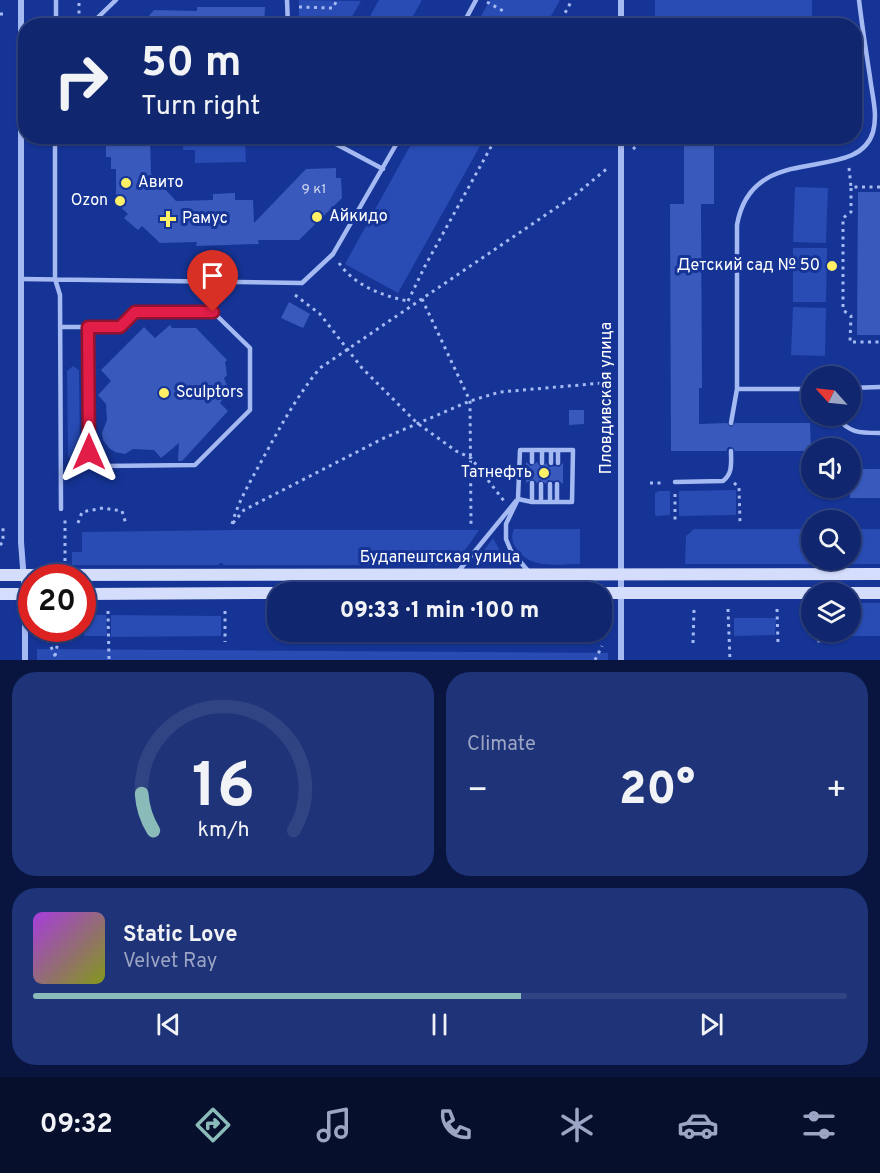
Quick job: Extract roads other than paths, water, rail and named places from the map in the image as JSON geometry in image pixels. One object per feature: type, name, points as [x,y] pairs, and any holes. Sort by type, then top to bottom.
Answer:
[{"type":"street","points":[[21,0],[21,18]]},
{"type":"street","points":[[621,0],[621,18]]},
{"type":"street","points":[[21,144],[22,564]]},
{"type":"street","name":"Пловдивская улица","points":[[621,144],[621,660]]},
{"type":"street","name":"Будапештская улица","points":[[0,574],[18,575]]},
{"type":"street","name":"Будапештская улица","points":[[96,575],[880,574]]},
{"type":"street","points":[[96,594],[267,593]]},
{"type":"street","points":[[612,593],[801,593]]},
{"type":"street","points":[[861,593],[880,593]]},
{"type":"street","points":[[0,594],[18,594]]},
{"type":"street","points":[[25,660],[26,642]]},
{"type":"lane","points":[[56,0],[56,18]]},
{"type":"lane","points":[[97,18],[116,0]]},
{"type":"lane","points":[[287,0],[288,18]]},
{"type":"lane","points":[[466,18],[476,0]]},
{"type":"lane","points":[[859,0],[861,18]]},
{"type":"lane","points":[[731,423],[737,389],[737,225],[743,203],[755,186],[781,171],[846,158],[865,144],[873,131],[874,113],[862,23]]},
{"type":"lane","points":[[55,144],[55,279],[60,294],[61,509]]},
{"type":"lane","points":[[336,144],[383,169]]},
{"type":"lane","points":[[21,279],[302,283],[333,254],[397,144]]},
{"type":"lane","points":[[60,327],[88,327],[120,327],[135,312],[213,312],[250,348],[250,410],[195,465],[103,466],[89,452],[88,327]]},
{"type":"lane","points":[[861,388],[880,387]]},
{"type":"lane","points":[[737,389],[801,390]]},
{"type":"lane","points":[[844,426],[855,432],[880,433]]},
{"type":"lane","points":[[518,499],[531,502],[572,502],[573,450],[520,450],[518,499],[506,524],[506,539],[511,551],[531,574]]},
{"type":"lane","points":[[532,450],[532,462]]},
{"type":"lane","points":[[542,450],[542,463]]},
{"type":"lane","points":[[551,450],[551,463]]},
{"type":"lane","points":[[558,450],[558,463]]},
{"type":"lane","points":[[675,482],[723,481],[731,470],[731,451]]},
{"type":"lane","points":[[531,502],[532,483]]},
{"type":"lane","points":[[541,502],[542,484]]},
{"type":"lane","points":[[550,484],[550,502]]},
{"type":"lane","points":[[557,484],[557,502]]},
{"type":"lane","points":[[455,574],[518,499]]},
{"type":"place","name":"Авито","points":[[126,183]]},
{"type":"place","name":"Ozon","points":[[120,201]]},
{"type":"place","name":"Айкидо","points":[[317,217]]},
{"type":"place","name":"Рамус","points":[[168,219]]},
{"type":"place","name":"Детский сад № 50","points":[[832,266]]},
{"type":"place","name":"Sculptors","points":[[164,393]]},
{"type":"place","name":"Татнефть","points":[[544,473]]}]
